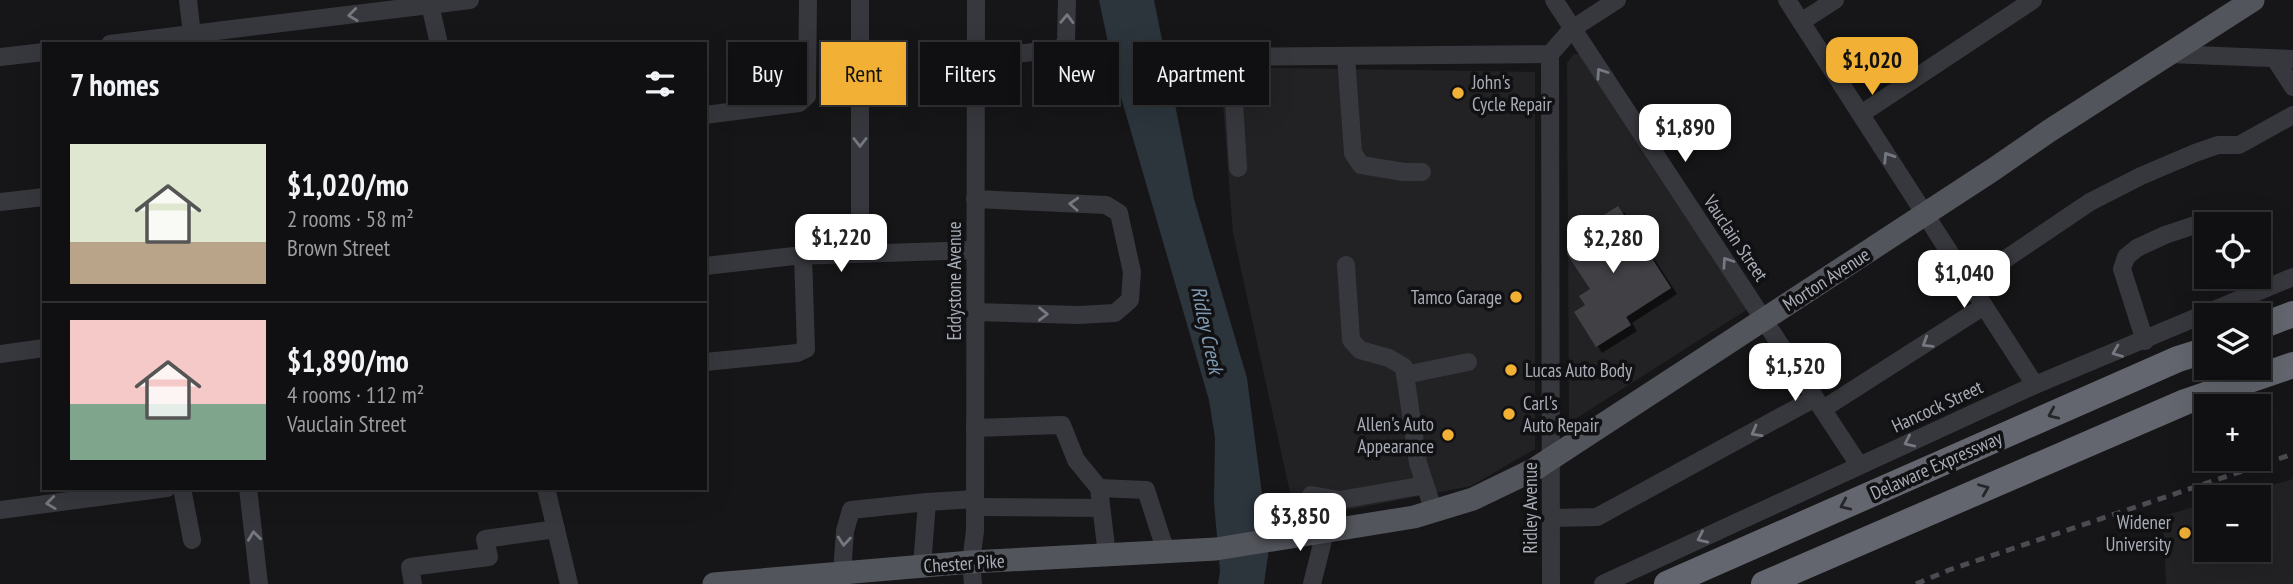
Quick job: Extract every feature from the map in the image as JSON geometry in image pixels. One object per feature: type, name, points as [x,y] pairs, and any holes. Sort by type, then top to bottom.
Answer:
[{"type":"highway","points":[[2271,322],[2293,314]]},
{"type":"highway","points":[[2271,330],[2293,324]]},
{"type":"highway","name":"Delaware Expressway","points":[[1667,584],[2194,353]]},
{"type":"highway","name":"Delaware Expressway","points":[[1764,584],[2185,402],[2293,365]]},
{"type":"highway","points":[[2185,402],[2293,378]]},
{"type":"main road","name":"Morton Avenue","points":[[1216,549],[1434,512],[1490,492],[1522,477],[1926,214],[2243,3]]},
{"type":"main road","name":"Chester Pike","points":[[841,578],[922,566],[972,573],[1107,555],[1216,549]]},
{"type":"main road","points":[[714,584],[813,575],[841,578]]},
{"type":"street","points":[[188,0],[193,39]]},
{"type":"street","points":[[143,42],[193,39],[429,3],[470,0]]},
{"type":"street","points":[[707,115],[799,103],[803,100],[807,89],[808,0]]},
{"type":"street","points":[[860,0],[860,254]]},
{"type":"street","name":"Eddystone Avenue","points":[[976,0],[976,42]]},
{"type":"street","points":[[1020,54],[1060,49],[1066,42],[1067,0]]},
{"type":"street","name":"Vauclain Street","points":[[1554,0],[1859,465]]},
{"type":"street","points":[[1269,57],[1550,54],[1572,29],[1617,0]]},
{"type":"street","points":[[1787,0],[2035,385]]},
{"type":"street","points":[[1801,22],[1835,0]]},
{"type":"street","points":[[1861,114],[2034,0]]},
{"type":"street","points":[[429,3],[439,42]]},
{"type":"street","points":[[0,57],[42,52]]},
{"type":"street","name":"Ridley Avenue","points":[[1550,54],[1551,584]]},
{"type":"street","points":[[2169,54],[2284,59],[2293,87]]},
{"type":"street","points":[[1346,57],[1353,153],[1361,165],[1422,172]]},
{"type":"street","name":"Eddystone Avenue","points":[[972,573],[975,503],[976,105]]},
{"type":"street","points":[[1234,105],[1238,168]]},
{"type":"street","points":[[1970,283],[2090,202],[2195,153],[2218,145],[2238,145],[2293,115]]},
{"type":"street","points":[[0,202],[42,197]]},
{"type":"street","points":[[975,199],[1106,205],[1119,213],[1132,272],[1130,300],[1115,313],[1079,315],[975,312]]},
{"type":"street","points":[[2144,341],[2122,269],[2126,257],[2137,248],[2194,225]]},
{"type":"street","points":[[707,266],[803,256],[975,250]]},
{"type":"street","points":[[707,362],[797,353],[806,349],[808,343],[803,256]]},
{"type":"street","points":[[1346,265],[1350,340],[1360,350],[1389,358],[1404,367],[1418,463],[1434,512]]},
{"type":"street","name":"Hancock Street","points":[[1603,584],[2035,385],[2293,277]]},
{"type":"street","points":[[2251,289],[2253,293]]},
{"type":"street","points":[[1551,518],[1597,517],[1819,403],[1984,306]]},
{"type":"street","points":[[0,354],[42,348]]},
{"type":"street","points":[[1405,375],[1468,362]]},
{"type":"street","points":[[975,428],[1062,425],[1076,460],[1099,488],[1107,555]]},
{"type":"street","points":[[1312,584],[1320,533],[1311,495],[1340,500],[1425,485]]},
{"type":"street","points":[[1099,488],[1146,490],[1166,552]]},
{"type":"street","points":[[0,510],[152,490]]},
{"type":"street","points":[[182,490],[192,540]]},
{"type":"street","points":[[248,490],[259,584]]},
{"type":"street","points":[[546,490],[569,584]]},
{"type":"street","points":[[841,578],[845,531],[851,510],[927,502],[1101,508]]},
{"type":"street","points":[[922,566],[927,502]]},
{"type":"street","points":[[413,584],[410,567],[489,557],[485,539],[556,529]]},
{"type":"street","points":[[960,584],[972,573]]},
{"type":"shaded area","points":[[1574,54],[1582,54],[1748,309],[1569,423],[1567,63]]},
{"type":"shaded area","points":[[1269,68],[1535,72],[1535,449],[1471,486],[1296,520],[1233,233],[1223,105],[1269,105]]},
{"type":"shaded area","name":"Widener University","points":[[2293,479],[2293,584],[2166,584],[2163,516],[2194,507],[2194,562],[2271,562],[2271,485]]},
{"type":"water","name":"Ridley Creek","points":[[1099,0],[1154,0],[1162,42],[1133,42],[1133,105],[1175,105],[1194,199],[1247,378],[1269,548],[1264,584],[1218,584],[1220,571],[1214,502],[1215,438],[1209,400],[1119,90],[1119,42],[1108,42]]},
{"type":"building","points":[[1618,206],[1671,288],[1626,317],[1631,325],[1596,347],[1574,312],[1585,305],[1579,296],[1590,289],[1567,254],[1568,238]]},
{"type":"railway","points":[[1916,584],[1949,570],[2293,454]]},
{"type":"place","name":"John's Cycle Repair","points":[[1458,93]]},
{"type":"place","name":"Tamco Garage","points":[[1516,297]]},
{"type":"place","name":"Lucas Auto Body","points":[[1511,370]]},
{"type":"place","name":"Carl's Auto Repair","points":[[1509,414]]},
{"type":"place","name":"Allen's Auto Appearance","points":[[1448,435]]},
{"type":"place","name":"Widener University","points":[[2185,533]]}]
